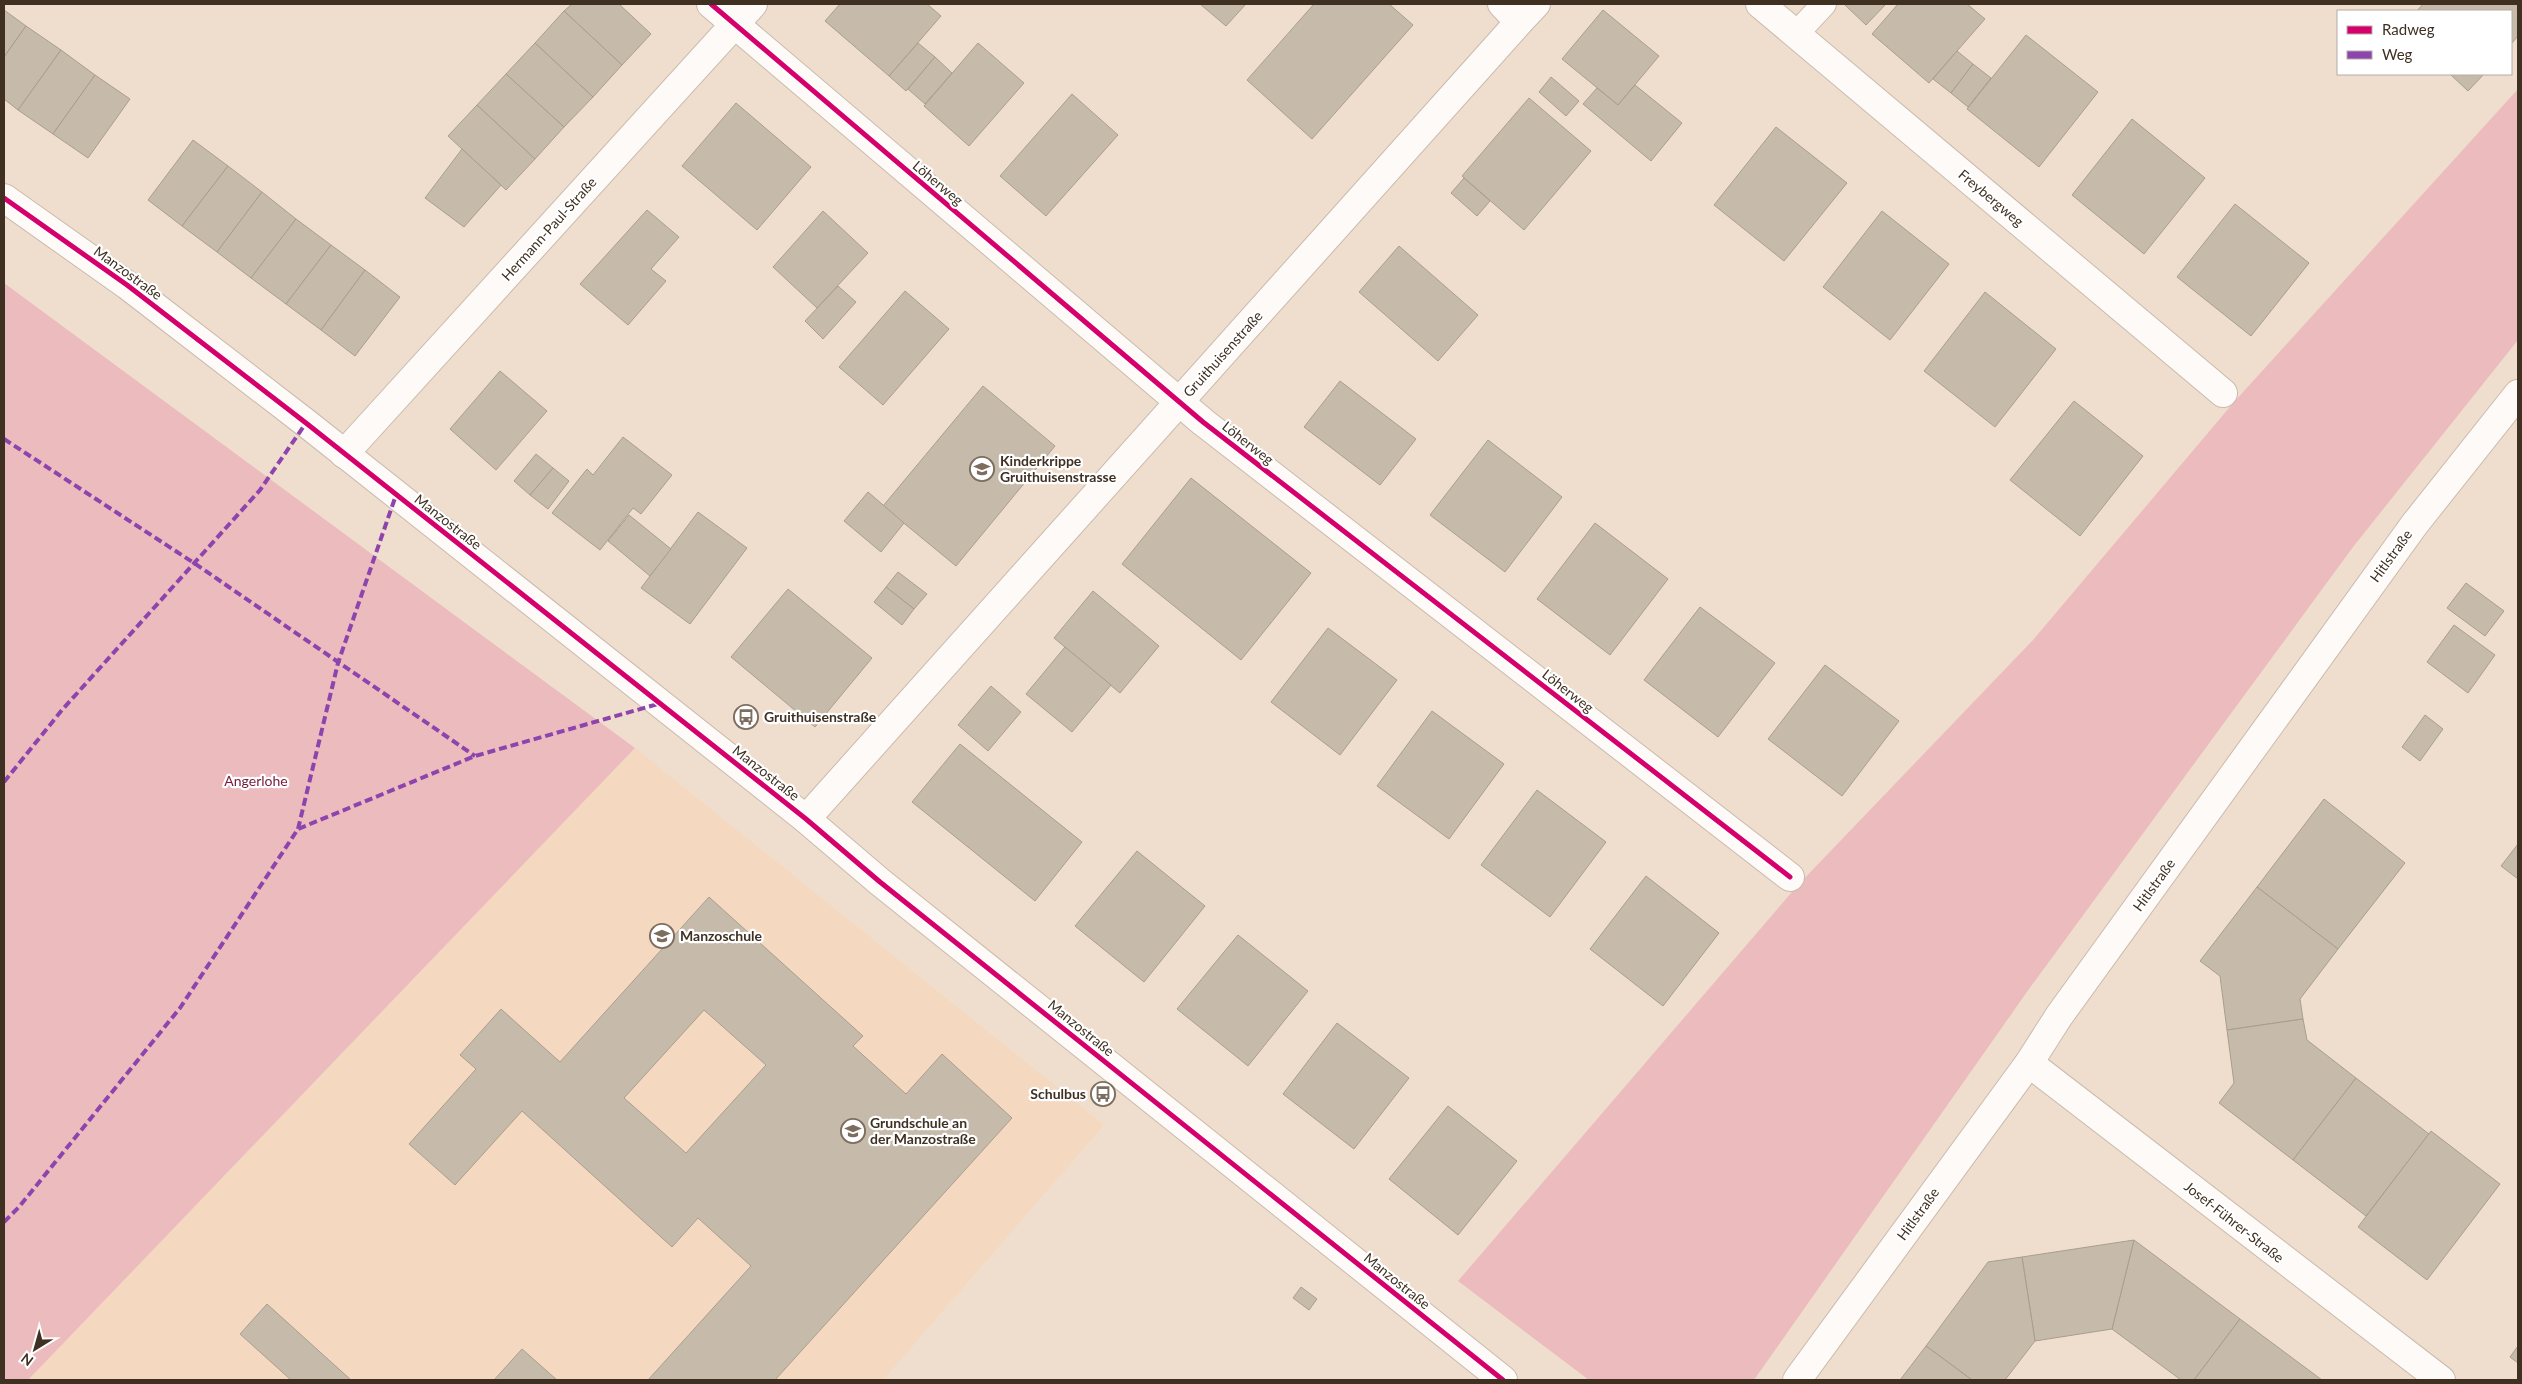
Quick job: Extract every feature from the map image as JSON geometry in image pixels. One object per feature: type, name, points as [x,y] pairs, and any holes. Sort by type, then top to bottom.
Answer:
[{"type":"street","name":"Löherweg","points":[[711,4],[1180,402],[1790,877]]},
{"type":"street","name":"Hermann-Paul-Straße","points":[[344,454],[753,4]]},
{"type":"street","name":"Freybergweg","points":[[1760,4],[2222,393]]},
{"type":"street","name":"Gruithuisenstraße","points":[[806,819],[1180,402],[1519,10]]},
{"type":"street","name":"Manzostraße","points":[[4,198],[127,285],[344,454],[806,819],[888,888],[1503,1380]]},
{"type":"street","name":"Hitlstraße","points":[[1797,1380],[2029,1063],[2065,1008],[2414,525],[2518,394]]},
{"type":"street","name":"Josef-Führer-Straße","points":[[2029,1063],[2440,1380]]},
{"type":"lane","points":[[1796,34],[1824,4]]},
{"type":"shaded area","name":"Manzoschule","points":[[635,748],[1104,1125],[883,1380],[28,1380]]},
{"type":"green space","points":[[2518,89],[2518,340],[2353,547],[2029,989],[1754,1380],[1589,1380],[1458,1281],[1798,885],[2033,640],[2234,402]]},
{"type":"green space","name":"Angerlohe","points":[[4,283],[635,748],[28,1380],[4,1380]]},
{"type":"building","points":[[572,4],[619,4],[651,34],[622,65],[564,11]]},
{"type":"building","points":[[840,4],[927,4],[941,16],[889,76],[825,21]]},
{"type":"building","points":[[1200,4],[1246,4],[1226,26]]},
{"type":"building","points":[[1314,4],[1389,4],[1413,25],[1312,139],[1247,80]]},
{"type":"building","points":[[1846,4],[1886,4],[1866,25]]},
{"type":"building","points":[[1898,4],[1967,4],[1985,19],[1929,83],[1872,34]]},
{"type":"building","points":[[2423,4],[2518,4],[2518,36],[2512,43],[2512,10],[2418,10]]},
{"type":"building","points":[[4,10],[26,26],[4,57]]},
{"type":"building","points":[[1603,10],[1659,56],[1618,105],[1562,59]]},
{"type":"building","points":[[564,11],[622,65],[593,97],[535,43]]},
{"type":"building","points":[[26,26],[61,50],[18,110],[4,99],[4,57]]},
{"type":"building","points":[[2026,35],[2098,92],[2039,167],[1967,109]]},
{"type":"building","points":[[535,43],[593,97],[564,127],[506,74]]},
{"type":"building","points":[[918,43],[935,57],[906,91],[889,76]]},
{"type":"building","points":[[978,43],[1024,83],[969,146],[924,106]]},
{"type":"building","points":[[61,50],[95,75],[53,134],[18,110]]},
{"type":"building","points":[[1957,51],[1973,64],[1951,93],[1933,79]]},
{"type":"building","points":[[935,57],[952,73],[925,104],[908,89]]},
{"type":"building","points":[[1973,64],[1991,78],[1968,107],[1951,93]]},
{"type":"building","points":[[506,74],[564,127],[535,159],[477,105]]},
{"type":"building","points":[[95,75],[130,99],[88,158],[53,134]]},
{"type":"building","points":[[2451,75],[2483,75],[2468,91]]},
{"type":"building","points":[[1551,77],[1579,101],[1566,116],[1539,92]]},
{"type":"building","points":[[1635,85],[1682,123],[1651,161],[1583,104],[1597,88],[1618,105]]},
{"type":"building","points":[[1072,94],[1118,135],[1046,216],[1000,176]]},
{"type":"building","points":[[1529,98],[1591,151],[1524,230],[1462,176]]},
{"type":"building","points":[[736,103],[811,167],[757,230],[682,166]]},
{"type":"building","points":[[477,105],[535,159],[506,190],[448,136]]},
{"type":"building","points":[[2132,119],[2205,178],[2144,254],[2072,195]]},
{"type":"building","points":[[1776,127],[1847,183],[1784,261],[1714,205]]},
{"type":"building","points":[[193,140],[228,166],[182,226],[148,200]]},
{"type":"building","points":[[462,149],[501,185],[464,227],[425,198]]},
{"type":"building","points":[[228,166],[262,192],[217,252],[182,226]]},
{"type":"building","points":[[1464,178],[1490,201],[1477,216],[1451,193]]},
{"type":"building","points":[[262,192],[296,219],[251,278],[217,252]]},
{"type":"building","points":[[2235,204],[2309,263],[2251,336],[2177,277]]},
{"type":"building","points":[[647,210],[679,237],[651,269],[666,281],[628,325],[580,284]]},
{"type":"building","points":[[823,211],[868,253],[817,308],[773,267]]},
{"type":"building","points":[[1882,211],[1949,264],[1890,340],[1823,287]]},
{"type":"building","points":[[296,219],[331,245],[286,304],[251,278]]},
{"type":"building","points":[[331,245],[365,270],[321,330],[286,304]]},
{"type":"building","points":[[1399,246],[1478,315],[1438,361],[1359,292]]},
{"type":"building","points":[[365,270],[400,297],[355,356],[321,330]]},
{"type":"building","points":[[838,286],[856,302],[823,339],[805,321]]},
{"type":"building","points":[[905,291],[949,329],[883,405],[839,367]]},
{"type":"building","points":[[1985,292],[2056,349],[1995,427],[1924,371]]},
{"type":"building","points":[[500,371],[547,411],[496,470],[450,429]]},
{"type":"building","points":[[1340,381],[1416,439],[1380,485],[1304,427]]},
{"type":"building","points":[[983,386],[1055,446],[956,566],[883,506]]},
{"type":"building","points":[[2074,401],[2143,456],[2080,536],[2010,480]]},
{"type":"building","points":[[623,437],[672,475],[641,514],[633,508],[600,550],[552,513],[587,469],[593,475]]},
{"type":"building","points":[[1488,440],[1562,497],[1505,572],[1430,515]]},
{"type":"building","points":[[536,454],[553,468],[530,495],[514,481]]},
{"type":"building","points":[[553,468],[569,481],[548,509],[530,495]]},
{"type":"building","points":[[1191,478],[1311,573],[1241,660],[1122,564]]},
{"type":"building","points":[[868,492],[904,523],[881,552],[844,521]]},
{"type":"building","points":[[698,512],[747,548],[690,624],[641,588]]},
{"type":"building","points":[[629,515],[671,549],[650,576],[608,541]]},
{"type":"building","points":[[1595,523],[1668,579],[1610,655],[1537,599]]},
{"type":"building","points":[[898,572],[927,594],[914,609],[886,587]]},
{"type":"building","points":[[2466,583],[2504,611],[2485,636],[2447,608]]},
{"type":"building","points":[[886,587],[914,609],[902,625],[874,602]]},
{"type":"building","points":[[788,589],[872,658],[815,727],[731,657]]},
{"type":"building","points":[[1093,591],[1159,646],[1120,693],[1054,638]]},
{"type":"building","points":[[1700,607],[1775,663],[1718,737],[1644,680]]},
{"type":"building","points":[[2454,625],[2495,655],[2468,693],[2427,662]]},
{"type":"building","points":[[1328,628],[1397,680],[1340,755],[1271,702]]},
{"type":"building","points":[[1065,647],[1111,685],[1072,732],[1026,694]]},
{"type":"building","points":[[1825,665],[1899,721],[1842,796],[1768,739]]},
{"type":"building","points":[[991,686],[1021,712],[988,751],[958,725]]},
{"type":"building","points":[[1432,711],[1504,764],[1449,839],[1377,786]]},
{"type":"building","points":[[2425,715],[2443,729],[2420,761],[2402,747]]},
{"type":"building","points":[[960,744],[1082,842],[1035,901],[912,802]]},
{"type":"building","points":[[1537,790],[1606,842],[1550,917],[1481,865]]},
{"type":"building","points":[[2324,799],[2405,863],[2338,949],[2257,887]]},
{"type":"building","points":[[2518,844],[2518,879],[2501,866]]},
{"type":"building","points":[[1137,851],[1205,906],[1144,982],[1075,926]]},
{"type":"building","points":[[1646,876],[1719,933],[1663,1006],[1590,949]]},
{"type":"building","points":[[2257,887],[2338,949],[2300,999],[2303,1019],[2227,1030],[2220,976],[2200,961]]},
{"type":"building","name":"Grundschule an der Manzostraße","points":[[709,897],[863,1036],[853,1046],[906,1094],[942,1054],[1012,1118],[775,1380],[648,1380],[751,1266],[698,1218],[672,1247],[522,1111],[455,1185],[409,1144],[476,1069],[460,1055],[501,1009],[560,1062]],"holes":[[[704,1010],[766,1065],[686,1153],[624,1098]]]},
{"type":"building","points":[[1238,935],[1308,991],[1248,1066],[1177,1009]]},
{"type":"building","points":[[2303,1019],[2307,1040],[2356,1078],[2293,1160],[2219,1103],[2234,1083],[2227,1030]]},
{"type":"building","points":[[1337,1023],[1409,1078],[1354,1149],[1283,1094]]},
{"type":"building","points":[[2356,1078],[2429,1134],[2366,1216],[2293,1160]]},
{"type":"building","points":[[1448,1106],[1517,1161],[1458,1235],[1389,1179]]},
{"type":"building","points":[[2431,1131],[2500,1184],[2427,1280],[2358,1227]]},
{"type":"building","points":[[2134,1240],[2240,1319],[2194,1380],[2181,1380],[2112,1329]]},
{"type":"building","points":[[2134,1240],[2112,1329],[2035,1341],[2022,1257]]},
{"type":"building","points":[[2022,1257],[2035,1341],[2005,1380],[1972,1380],[1926,1346],[1988,1262]]},
{"type":"building","points":[[1301,1287],[1317,1299],[1309,1310],[1293,1298]]},
{"type":"building","points":[[267,1304],[351,1380],[291,1380],[240,1334]]},
{"type":"building","points":[[2240,1319],[2322,1380],[2194,1380]]},
{"type":"building","points":[[1926,1346],[1972,1380],[1900,1380]]},
{"type":"building","points":[[2518,1346],[2518,1363],[2510,1357]]},
{"type":"building","points":[[522,1349],[557,1380],[494,1380]]},
{"type":"marked path","points":[[4,782],[62,710],[260,490],[306,423]]},
{"type":"marked path","points":[[4,439],[194,563],[475,756]]},
{"type":"marked path","points":[[298,829],[338,663],[396,495]]},
{"type":"marked path","points":[[4,1222],[19,1207],[180,1008],[298,829],[475,756],[658,704]]},
{"type":"cycle path","points":[[711,4],[1203,422],[1790,877]]},
{"type":"cycle path","points":[[4,198],[127,285],[306,423],[806,819],[880,882],[1503,1380]]},
{"type":"place","name":"Kinderkrippe Gruithuisenstrasse","points":[[982,469]]},
{"type":"place","name":"Gruithuisenstraße","points":[[746,717]]},
{"type":"place","name":"Manzoschule","points":[[662,936]]},
{"type":"place","name":"Schulbus","points":[[1103,1094]]},
{"type":"place","name":"Grundschule an der Manzostraße","points":[[853,1131]]}]
